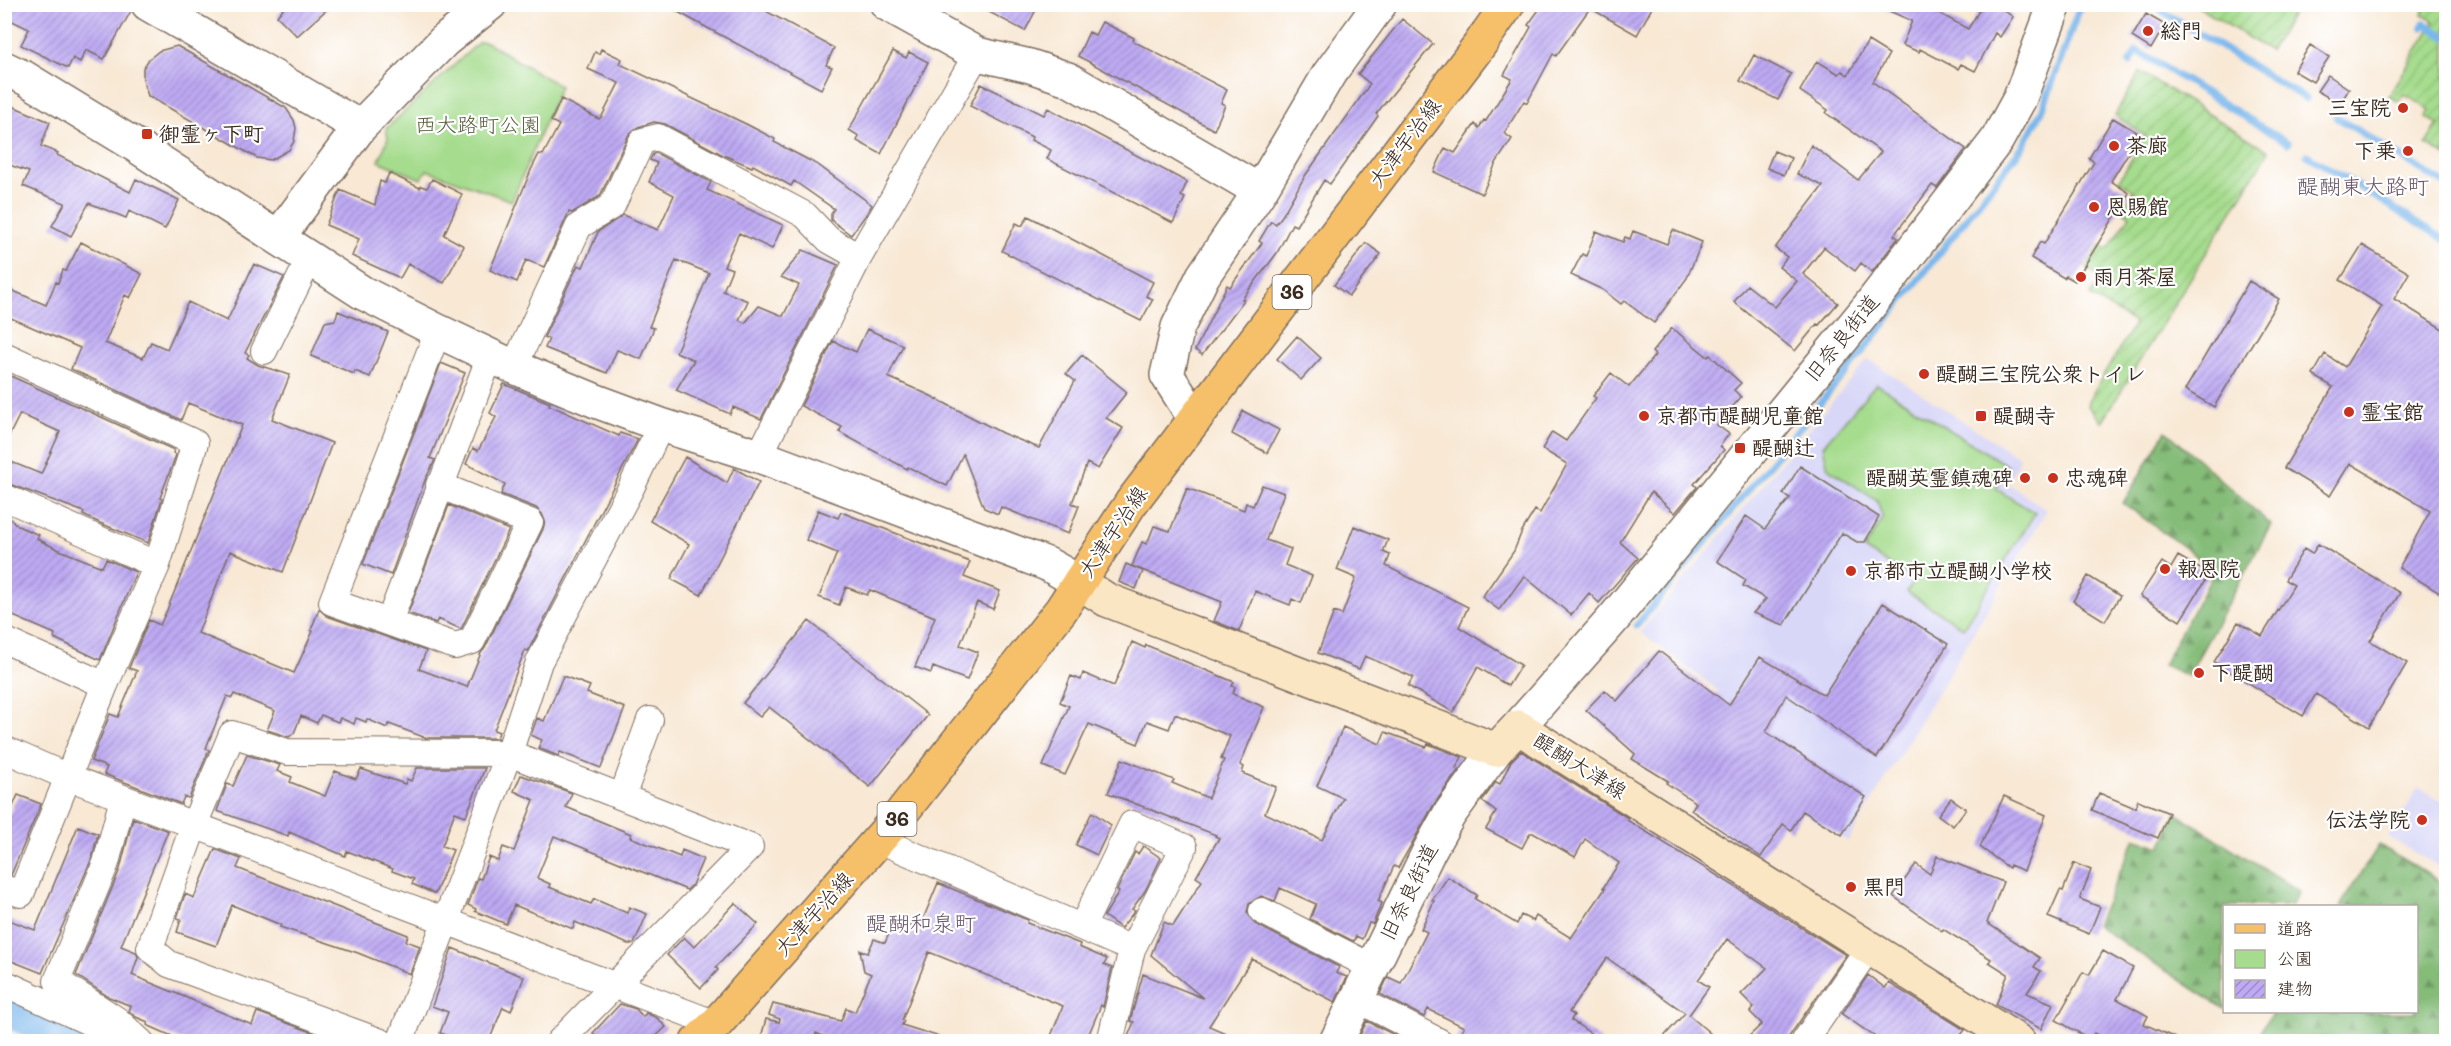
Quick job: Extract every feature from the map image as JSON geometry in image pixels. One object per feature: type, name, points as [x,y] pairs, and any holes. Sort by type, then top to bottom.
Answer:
[{"type":"main road","name":"大津宇治線","points":[[706,1033],[879,840],[1060,610],[1131,502],[1508,4]]},
{"type":"main road","points":[[1079,582],[1107,600],[1496,750]]},
{"type":"main road","name":"醍醐大津線","points":[[1496,750],[1518,727],[1868,949],[2019,1041]]},
{"type":"street","points":[[148,4],[360,127]]},
{"type":"street","points":[[279,236],[360,127],[444,40],[489,4]]},
{"type":"street","points":[[887,4],[977,54],[1030,66],[1068,79],[1260,191]]},
{"type":"street","points":[[1195,419],[1167,375],[1178,327],[1203,276],[1260,191],[1329,74],[1380,4]]},
{"type":"street","name":"旧奈良街道","points":[[1518,727],[1614,618],[1866,309],[1997,140],[2020,98],[2055,4]]},
{"type":"street","points":[[759,456],[859,257],[977,54]]},
{"type":"street","points":[[4,68],[25,78],[130,142],[279,236],[363,293],[438,331],[502,361],[661,425],[759,456],[1047,564],[1079,582]]},
{"type":"street","points":[[389,622],[439,485],[502,361],[579,226],[612,206],[642,141],[658,137],[699,158],[805,216],[829,240],[859,257]]},
{"type":"street","points":[[264,351],[310,258]]},
{"type":"street","points":[[438,331],[332,602],[455,646],[472,641],[530,522],[439,485]]},
{"type":"street","points":[[4,355],[195,443],[157,565],[105,686],[21,894],[4,888]]},
{"type":"street","points":[[400,1041],[509,753],[539,662],[631,488],[661,425]]},
{"type":"street","points":[[4,497],[157,565]]},
{"type":"street","points":[[4,640],[105,686]]},
{"type":"street","points":[[621,797],[650,720]]},
{"type":"street","points":[[381,1041],[170,964],[150,948],[194,825],[232,734],[287,752],[509,753],[750,847],[559,1041]]},
{"type":"street","points":[[4,748],[68,777],[613,984],[706,1033]]},
{"type":"street","name":"旧奈良街道","points":[[1336,1041],[1429,851],[1449,815],[1496,750]]},
{"type":"street","points":[[123,798],[106,863],[57,981],[117,1020],[140,1041]]},
{"type":"street","points":[[1082,927],[1132,824],[1184,847],[1132,949],[1110,1041]]},
{"type":"street","points":[[879,840],[1132,949]]},
{"type":"street","points":[[1262,911],[1372,968]]},
{"type":"street","points":[[1804,1041],[1868,949]]},
{"type":"street","points":[[4,983],[113,1035],[140,1041]]},
{"type":"street","points":[[1357,999],[1440,1041]]},
{"type":"shaded area","name":"京都市立醍醐小学校","points":[[1868,359],[2020,458],[2007,483],[2047,510],[1848,841],[1727,764],[1701,719],[1719,691],[1640,632]]},
{"type":"shaded area","name":"伝法学院","points":[[2418,788],[2446,804],[2446,871],[2388,837]]},
{"type":"green space","points":[[2195,5],[2298,5],[2270,51]]},
{"type":"green space","points":[[2427,5],[2446,5],[2446,156],[2426,144],[2438,124],[2426,117],[2430,110],[2404,94],[2399,102],[2389,96],[2434,22],[2422,14]]},
{"type":"green space","name":"西大路町公園","points":[[479,42],[486,42],[560,86],[512,201],[427,170],[421,179],[379,161],[388,138],[386,129]]},
{"type":"green space","points":[[2140,72],[2269,151],[2102,422],[2088,406],[2090,398],[2135,323],[2090,296],[2101,278],[2086,268],[2101,245],[2108,249],[2130,216],[2123,210],[2134,191],[2119,180],[2145,136],[2115,115]]},
{"type":"green space","points":[[1876,384],[2008,466],[1996,489],[2035,513],[1963,628],[1907,592],[1914,580],[1864,549],[1883,519],[1877,501],[1828,468],[1823,446]]},
{"type":"green space","points":[[2166,431],[2271,525],[2188,676],[2163,665],[2215,570],[2123,503]]},
{"type":"green space","points":[[2176,813],[2300,892],[2292,905],[2223,905],[2223,1008],[2096,925],[2135,838],[2161,847]]},
{"type":"green space","points":[[2379,845],[2446,885],[2446,1037],[2441,1042],[2254,1041],[2272,1013],[2418,1013],[2418,905],[2341,905]]},
{"type":"building","points":[[4,4],[129,4],[131,11],[104,59],[86,50],[80,62],[73,58],[68,68],[21,45],[29,29],[4,17]]},
{"type":"building","points":[[287,4],[333,4],[297,36],[277,16]]},
{"type":"building","points":[[663,4],[753,4],[834,48],[826,65],[832,67],[821,89]]},
{"type":"building","points":[[974,4],[1039,4],[1025,31]]},
{"type":"building","points":[[1543,4],[1654,4],[1637,35],[1590,8],[1556,56],[1553,54],[1527,103],[1524,101],[1504,133],[1512,139],[1496,163],[1482,194],[1434,172],[1445,148],[1455,153],[1475,124],[1479,128],[1484,120],[1486,121],[1512,79],[1504,75],[1531,27],[1528,25]]},
{"type":"building","points":[[1873,4],[1935,4],[1933,10],[1968,29],[1983,4],[1995,4],[2013,17],[2000,37],[1995,33],[1975,71],[1961,64],[1958,69],[1920,49],[1919,52],[1902,45],[1912,21]]},
{"type":"building","name":"総門","points":[[2146,14],[2165,25],[2151,49],[2132,37]]},
{"type":"building","points":[[1402,19],[1433,44],[1376,114],[1378,116],[1330,184],[1324,180],[1296,226],[1292,224],[1277,253],[1202,355],[1195,350],[1227,285],[1230,287],[1262,243],[1259,241],[1271,221],[1276,224],[1282,216],[1305,176],[1370,84],[1358,74]]},
{"type":"building","points":[[1102,22],[1134,38],[1133,41],[1227,90],[1221,103],[1225,105],[1214,130],[1078,56],[1089,32],[1095,35]]},
{"type":"building","points":[[1868,41],[1889,54],[1873,82],[1966,149],[1937,188],[1932,185],[1894,235],[1898,238],[1872,272],[1861,263],[1855,271],[1824,247],[1803,274],[1838,303],[1795,351],[1734,302],[1747,285],[1775,307],[1797,281],[1779,267],[1787,257],[1775,248],[1823,186],[1797,174],[1811,145],[1858,180],[1881,152],[1826,113],[1828,110],[1800,91],[1817,61],[1839,74],[1842,71],[1848,75]]},
{"type":"building","points":[[2310,45],[2329,57],[2313,82],[2294,71]]},
{"type":"building","points":[[177,46],[286,108],[296,128],[294,141],[289,150],[271,160],[257,158],[148,96],[143,79],[143,68],[159,51]]},
{"type":"building","points":[[601,49],[622,59],[620,64],[775,139],[774,142],[818,165],[872,205],[851,235],[831,220],[831,213],[834,209],[794,181],[791,186],[753,165],[752,167],[723,155],[665,124],[654,122],[638,127],[629,134],[600,196],[572,213],[569,212],[544,267],[526,260],[517,282],[490,270],[531,170],[539,154],[543,155],[559,125],[551,121],[561,99],[599,119],[619,83],[588,69],[595,52],[599,54]]},
{"type":"building","points":[[893,51],[906,58],[909,52],[928,62],[881,154],[857,141],[859,136],[849,130]]},
{"type":"building","points":[[1754,55],[1791,74],[1778,100],[1740,81]]},
{"type":"building","points":[[2328,75],[2349,89],[2340,104],[2317,91]]},
{"type":"building","points":[[981,84],[1044,115],[1048,108],[1187,182],[1181,196],[1185,198],[1173,223],[1047,159],[1051,150],[1031,140],[1032,137],[970,106]]},
{"type":"building","points":[[10,105],[50,122],[41,146],[58,153],[57,155],[130,192],[136,179],[179,200],[165,229],[129,211],[126,218],[89,203],[71,236],[52,226],[65,203],[23,186],[29,172],[4,163],[4,120]]},
{"type":"building","points":[[2113,118],[2140,134],[2111,181],[2129,193],[2075,281],[2066,276],[2064,278],[2031,258],[2040,242],[2044,244],[2094,162],[2089,158]]},
{"type":"building","points":[[1774,151],[1791,158],[1784,175],[1767,168]]},
{"type":"building","points":[[656,153],[711,182],[707,190],[783,225],[772,249],[739,233],[724,266],[732,269],[723,291],[748,301],[739,320],[745,323],[759,306],[783,316],[799,285],[781,277],[803,250],[838,265],[761,419],[733,407],[730,414],[676,390],[694,360],[676,352],[709,273],[676,260],[649,327],[654,328],[641,359],[617,350],[607,373],[545,348],[549,339],[544,337],[578,265],[583,267],[598,232],[623,215],[658,230],[674,195],[649,182],[657,163],[650,160]]},
{"type":"building","points":[[389,173],[420,188],[421,186],[427,188],[432,179],[462,194],[444,235],[464,246],[444,283],[408,264],[400,278],[352,256],[359,239],[326,225],[340,190],[375,205],[380,181],[385,183]]},
{"type":"building","points":[[1028,216],[1153,282],[1146,296],[1153,299],[1141,321],[1002,251],[1016,223],[1022,226]]},
{"type":"building","points":[[1673,230],[1702,242],[1687,278],[1654,323],[1624,301],[1621,304],[1603,290],[1571,275],[1582,254],[1586,256],[1596,231],[1623,242],[1625,237],[1630,239],[1633,231],[1667,244]]},
{"type":"building","points":[[81,242],[142,274],[130,298],[125,295],[105,343],[143,358],[151,342],[167,349],[188,302],[227,321],[254,264],[284,277],[245,353],[249,355],[247,358],[258,365],[290,375],[272,419],[332,443],[283,572],[230,551],[198,633],[294,673],[313,631],[311,630],[319,609],[327,616],[426,651],[419,669],[467,687],[545,521],[536,508],[501,494],[505,484],[466,464],[473,448],[478,451],[496,417],[490,413],[504,384],[619,436],[620,433],[638,439],[528,651],[525,650],[494,730],[499,732],[497,738],[426,738],[389,724],[387,728],[367,719],[366,722],[356,718],[354,724],[340,718],[338,722],[321,715],[317,723],[301,716],[294,733],[289,737],[267,730],[275,711],[234,694],[232,698],[227,696],[206,748],[209,750],[189,798],[184,797],[181,804],[104,774],[107,767],[91,761],[110,714],[118,717],[137,671],[129,668],[149,620],[160,625],[167,610],[242,425],[188,403],[181,420],[71,369],[80,348],[4,315],[4,287],[46,305],[56,282],[58,283],[63,270],[66,271]]},
{"type":"building","points":[[1366,243],[1381,254],[1349,296],[1334,285]]},
{"type":"building","points":[[2362,245],[2409,273],[2394,299],[2446,331],[2446,597],[2399,568],[2430,511],[2350,463],[2330,496],[2284,468],[2333,387],[2313,375],[2325,354],[2345,367],[2382,306],[2340,280]]},
{"type":"building","points":[[2249,281],[2279,299],[2214,407],[2185,390]]},
{"type":"building","points":[[338,311],[388,332],[370,377],[355,371],[354,374],[311,356],[325,322],[335,320]]},
{"type":"building","points":[[1672,328],[1708,357],[1710,355],[1741,383],[1734,390],[1741,397],[1717,425],[1729,434],[1720,446],[1724,450],[1694,484],[1697,487],[1675,513],[1651,492],[1620,542],[1638,558],[1599,603],[1589,593],[1571,615],[1524,576],[1499,610],[1482,597],[1514,551],[1522,531],[1535,510],[1540,513],[1567,464],[1542,449],[1552,432],[1566,441],[1596,398],[1593,396],[1611,373],[1629,387],[1655,355],[1652,352]]},
{"type":"building","points":[[867,329],[903,345],[888,377],[929,395],[1002,433],[1039,448],[1075,381],[1066,374],[1082,355],[1127,392],[1106,418],[1123,428],[1098,469],[1087,463],[1072,503],[1079,506],[1068,534],[1001,507],[998,514],[984,508],[963,454],[947,486],[908,467],[907,469],[839,432],[842,427],[801,406],[833,341],[856,352]]},
{"type":"building","points":[[1297,336],[1321,358],[1301,380],[1277,359]]},
{"type":"building","points":[[441,363],[465,373],[430,458],[435,460],[425,480],[391,575],[363,564]]},
{"type":"building","points":[[4,373],[174,450],[173,453],[176,455],[160,498],[162,499],[148,543],[83,515],[84,512],[4,482],[4,459],[41,474],[60,432],[20,414],[4,446]]},
{"type":"building","points":[[1243,411],[1279,430],[1267,453],[1232,434]]},
{"type":"building","points":[[685,457],[727,483],[734,468],[759,482],[701,595],[671,579],[689,544],[650,521]]},
{"type":"building","points":[[1800,466],[1879,517],[1865,542],[1857,542],[1842,533],[1784,625],[1753,613],[1766,599],[1743,586],[1746,580],[1717,561],[1746,516],[1765,529],[1790,498],[1783,494]]},
{"type":"building","points":[[1262,485],[1284,493],[1266,540],[1291,549],[1285,565],[1312,576],[1301,603],[1292,599],[1290,605],[1255,591],[1239,631],[1214,621],[1222,602],[1132,566],[1142,542],[1147,544],[1154,526],[1170,531],[1187,488],[1244,510],[1246,503],[1253,506]]},
{"type":"building","points":[[449,505],[509,530],[461,629],[438,619],[436,623],[408,613]]},
{"type":"building","points":[[818,510],[838,518],[841,512],[970,562],[964,577],[1000,591],[993,609],[977,602],[960,645],[978,652],[967,680],[933,667],[931,673],[915,667],[935,617],[870,590],[867,595],[846,587],[839,605],[819,597],[837,553],[806,540]]},
{"type":"building","points":[[4,514],[20,527],[39,535],[37,539],[57,549],[102,567],[106,559],[136,572],[100,660],[54,638],[55,634],[4,612]]},
{"type":"building","points":[[1354,526],[1388,540],[1383,552],[1390,555],[1386,566],[1468,607],[1459,627],[1521,665],[1508,686],[1478,667],[1453,712],[1408,686],[1413,677],[1365,656],[1359,669],[1318,653],[1334,612],[1342,615],[1356,578],[1337,570]]},
{"type":"building","points":[[2318,544],[2400,593],[2370,641],[2407,663],[2369,727],[2316,694],[2303,716],[2214,662],[2238,622],[2262,636],[2294,585],[2285,580],[2304,549],[2312,554]]},
{"type":"building","points":[[2178,556],[2209,574],[2180,621],[2140,596],[2162,562],[2171,568]]},
{"type":"building","points":[[1126,564],[1143,571],[1136,589],[1119,582]]},
{"type":"building","points":[[2088,576],[2120,596],[2105,621],[2073,601]]},
{"type":"building","points":[[1883,603],[1948,644],[1877,758],[1786,695],[1766,732],[1866,797],[1842,835],[1803,811],[1791,830],[1783,824],[1761,857],[1691,810],[1696,803],[1666,783],[1668,781],[1632,759],[1635,754],[1586,710],[1605,690],[1617,701],[1659,651],[1729,705],[1760,657],[1824,695]]},
{"type":"building","points":[[809,621],[928,715],[870,787],[769,707],[760,717],[743,703]]},
{"type":"building","points":[[1132,642],[1145,648],[1146,645],[1234,682],[1233,694],[1264,707],[1240,765],[1244,767],[1242,773],[1276,787],[1265,813],[1322,840],[1343,798],[1317,786],[1343,727],[1380,744],[1385,732],[1426,747],[1428,744],[1462,757],[1456,768],[1459,769],[1433,806],[1398,868],[1394,866],[1378,901],[1382,903],[1373,924],[1369,923],[1362,939],[1356,936],[1354,941],[1351,940],[1310,919],[1316,904],[1280,888],[1275,901],[1261,896],[1249,904],[1247,912],[1255,924],[1339,967],[1336,973],[1347,977],[1335,1002],[1252,959],[1209,1026],[1244,1041],[1126,1041],[1134,1022],[1130,1021],[1143,974],[1203,998],[1151,955],[1164,922],[1173,926],[1202,881],[1196,877],[1219,838],[1108,793],[1122,759],[1174,780],[1172,783],[1208,798],[1224,760],[1221,759],[1230,736],[1175,714],[1169,729],[1147,721],[1138,744],[1089,724],[1065,775],[1043,766],[1069,706],[1060,702],[1071,676],[1081,680],[1083,673],[1114,686]]},
{"type":"building","points":[[563,676],[590,686],[587,693],[625,708],[601,768],[560,752],[558,756],[538,748],[542,740],[531,735],[537,718],[544,721]]},
{"type":"building","points":[[1521,751],[1628,818],[1627,820],[1846,955],[1786,1041],[1744,1041],[1762,1024],[1750,1012],[1754,1007],[1741,994],[1767,968],[1727,939],[1698,980],[1709,987],[1689,1015],[1719,1041],[1660,1041],[1685,1013],[1607,958],[1569,1012],[1574,1015],[1571,1020],[1602,1041],[1455,1041],[1464,1027],[1428,1009],[1424,1017],[1380,994],[1388,977],[1401,983],[1427,932],[1421,929],[1434,901],[1432,900],[1448,877],[1477,895],[1475,899],[1517,924],[1521,915],[1533,921],[1536,916],[1571,938],[1605,889],[1603,888],[1619,863],[1585,839],[1575,857],[1533,833],[1530,833],[1522,848],[1486,829],[1496,812],[1482,801],[1496,782],[1500,784],[1511,761]]},
{"type":"building","points":[[247,755],[280,765],[277,771],[292,777],[290,782],[325,796],[335,771],[356,779],[361,769],[405,784],[407,779],[411,781],[417,768],[485,768],[466,816],[455,812],[442,846],[453,850],[435,894],[412,884],[414,879],[347,851],[345,856],[289,832],[288,836],[217,811],[227,784],[233,786]]},
{"type":"building","points":[[521,775],[572,793],[566,807],[631,834],[630,837],[680,857],[682,850],[703,859],[692,885],[687,890],[554,836],[537,878],[550,884],[549,887],[591,904],[594,899],[627,913],[629,907],[647,914],[634,944],[628,944],[575,922],[573,929],[514,905],[506,924],[475,911],[476,909],[468,905],[489,857],[498,861],[503,847],[514,851],[534,800],[514,791]]},
{"type":"building","points":[[2099,793],[2135,808],[2138,800],[2169,813],[2158,838],[2092,810]]},
{"type":"building","points":[[18,795],[41,804],[11,875],[4,873],[4,826]]},
{"type":"building","points":[[2004,796],[2046,815],[2024,871],[2010,865],[2009,868],[1980,847]]},
{"type":"building","points":[[1951,798],[1966,809],[1953,826],[1938,815]]},
{"type":"building","points":[[1092,812],[1111,825],[1097,855],[1076,845]]},
{"type":"building","points":[[133,818],[168,831],[121,946],[136,952],[138,957],[132,975],[252,1025],[257,1012],[336,1041],[183,1041],[147,1025],[148,1022],[129,1011],[131,1006],[109,997],[76,975],[120,869]]},
{"type":"building","points":[[78,826],[98,834],[92,858],[42,973],[4,958],[4,918],[35,930]]},
{"type":"building","points":[[1143,846],[1161,858],[1145,891],[1132,909],[1135,910],[1134,912],[1121,928],[1104,916],[1119,892],[1117,890],[1135,852],[1138,854]]},
{"type":"building","points":[[215,849],[241,859],[237,868],[408,935],[406,941],[420,946],[410,974],[358,953],[280,927],[281,925],[232,905],[216,946],[177,932],[181,919],[177,918],[185,894],[194,898]]},
{"type":"building","points":[[1937,856],[2003,882],[1987,923],[2040,958],[2034,967],[2041,971],[2027,993],[2053,1004],[2041,1029],[1996,1005],[2008,974],[1989,962],[1991,959],[1943,929],[1942,931],[1893,896],[1916,864],[1930,874]]},
{"type":"building","points":[[2074,863],[2091,870],[2080,899],[2100,907],[2089,934],[2048,917],[2060,890],[2063,891]]},
{"type":"building","points":[[938,883],[1028,920],[1027,923],[1080,944],[1079,947],[1107,959],[1104,965],[1112,968],[1103,1007],[1101,1005],[1086,1041],[1049,1041],[1063,1006],[929,952],[902,1025],[940,1037],[940,1041],[836,1041],[816,1033],[814,1041],[760,1041],[766,1019],[779,1022],[780,1019],[769,1015],[773,1004],[841,1021],[846,1008],[855,1012],[871,974],[864,971],[860,950],[868,953],[874,939],[885,943],[895,919],[919,929]]},
{"type":"building","points":[[735,903],[758,924],[716,967],[718,970],[701,988],[667,955],[684,937],[694,947]]},
{"type":"building","points":[[452,948],[524,977],[511,1011],[503,1007],[489,1041],[450,1041],[452,1037],[440,1033],[448,1012],[432,1006]]},
{"type":"building","points":[[2103,951],[2133,968],[2117,999],[2148,1016],[2144,1024],[2182,1041],[2108,1041],[2094,1033],[2090,1039],[2056,1020],[2083,972],[2089,975]]},
{"type":"building","points":[[1868,975],[1885,988],[1889,983],[1965,1030],[1956,1041],[1881,1041],[1842,1014]]},
{"type":"building","points":[[620,1004],[636,1009],[643,1017],[646,1013],[657,1018],[666,1027],[651,1041],[601,1041],[593,1033]]},
{"type":"building","points":[[1367,1021],[1406,1041],[1357,1041]]},
{"type":"waterway","points":[[2166,4],[2162,11],[2306,99]]},
{"type":"waterway","points":[[1637,625],[1859,356],[2023,146],[2042,111],[2079,9]]},
{"type":"waterway","points":[[2422,27],[2424,23],[2446,37]]},
{"type":"waterway","points":[[2130,62],[2137,51],[2288,143]]},
{"type":"waterway","points":[[2336,117],[2446,185]]},
{"type":"waterway","points":[[2307,155],[2446,240]]},
{"type":"waterway","points":[[4,1005],[83,1042]]},
{"type":"place","name":"総門","points":[[2148,31]]},
{"type":"place","name":"三宝院","points":[[2403,108]]},
{"type":"place","name":"御霊ヶ下町","points":[[147,134]]},
{"type":"place","name":"茶廊","points":[[2114,146]]},
{"type":"place","name":"下乗","points":[[2408,151]]},
{"type":"place","name":"恩賜館","points":[[2094,207]]},
{"type":"place","name":"雨月茶屋","points":[[2081,277]]},
{"type":"place","name":"醍醐三宝院公衆トイレ","points":[[1924,374]]},
{"type":"place","name":"霊宝館","points":[[2349,412]]},
{"type":"place","name":"京都市醍醐児童館","points":[[1644,416]]},
{"type":"place","name":"醍醐寺","points":[[1981,416]]},
{"type":"place","name":"醍醐辻","points":[[1740,448]]},
{"type":"place","name":"醍醐英霊鎮魂碑","points":[[2025,478]]},
{"type":"place","name":"忠魂碑","points":[[2053,478]]},
{"type":"place","name":"報恩院","points":[[2165,569]]},
{"type":"place","name":"京都市立醍醐小学校","points":[[1851,571]]},
{"type":"place","name":"下醍醐","points":[[2199,673]]},
{"type":"place","name":"伝法学院","points":[[2422,820]]},
{"type":"place","name":"黒門","points":[[1851,887]]},
{"type":"district","name":"醍醐東大路町","points":[[2363,186]]},
{"type":"district","name":"醍醐和泉町","points":[[921,923]]}]
